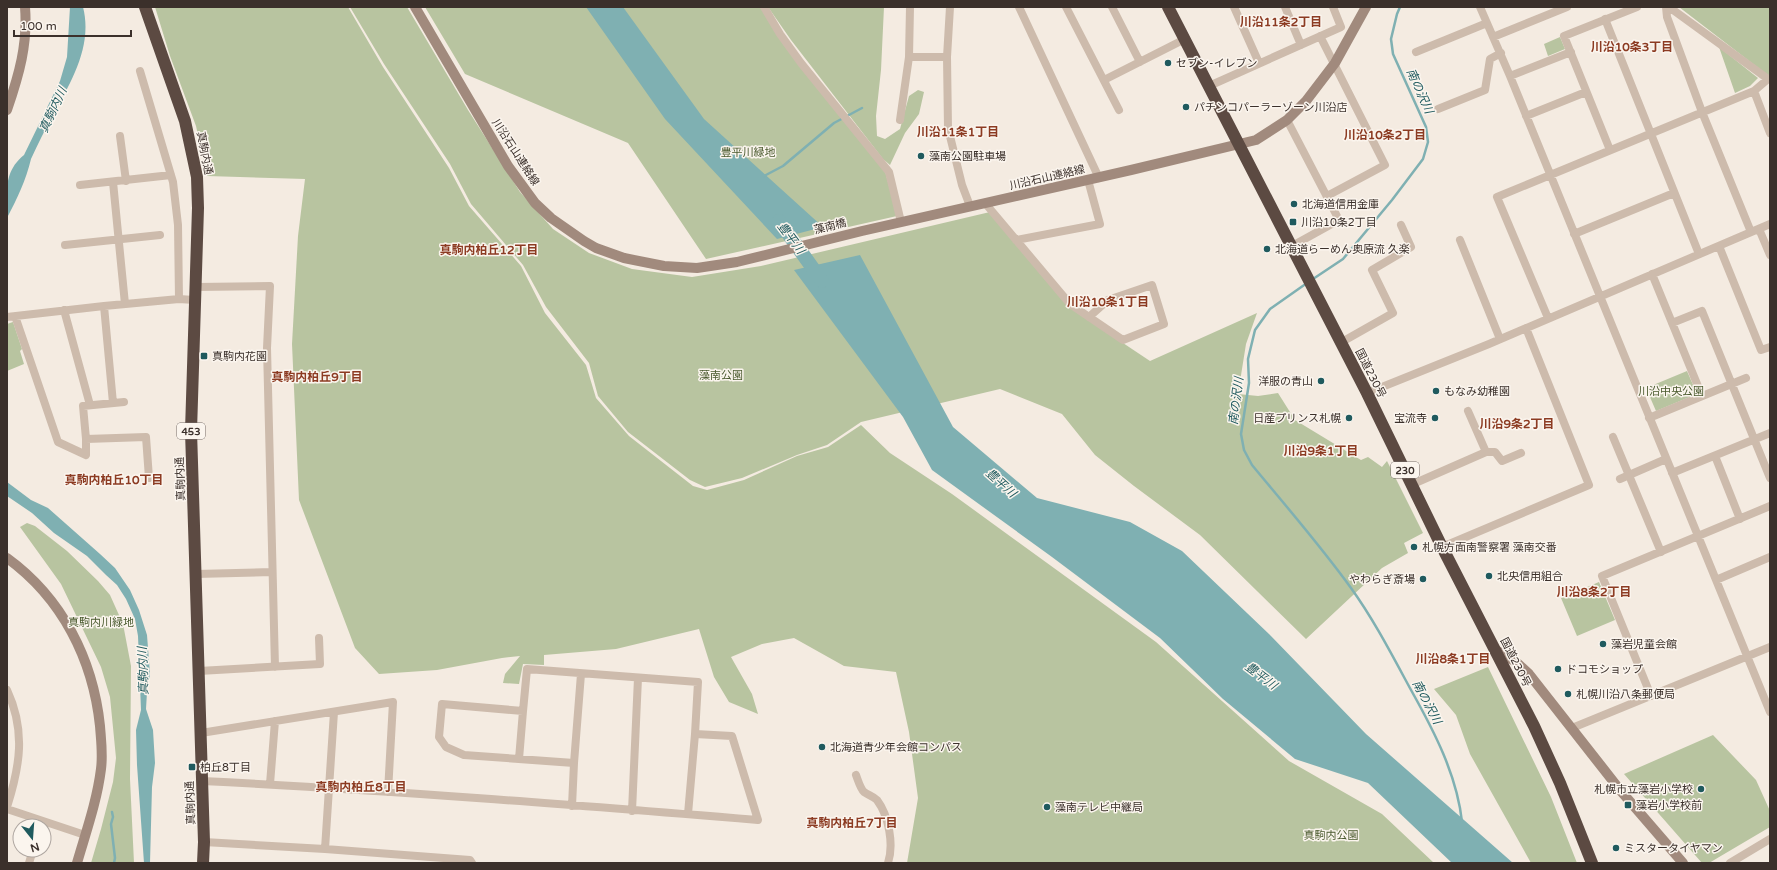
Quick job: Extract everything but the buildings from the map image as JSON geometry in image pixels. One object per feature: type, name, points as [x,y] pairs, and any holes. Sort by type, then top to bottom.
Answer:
[{"type":"highway","name":"真駒内通","points":[[145,7],[185,121],[192,147],[197,177],[196,286],[194,300],[191,432],[201,733],[204,842],[203,863]]},
{"type":"highway","name":"国道230号","points":[[1168,7],[1413,484],[1442,547],[1560,783],[1592,863]]},
{"type":"street","points":[[7,110],[24,52],[26,21],[25,7]]},
{"type":"street","name":"川沿石山連絡線","points":[[415,7],[508,166],[535,203],[561,226],[596,248],[635,262],[697,268],[737,262]]},
{"type":"street","points":[[764,7],[780,34],[801,63],[889,172],[901,222]]},
{"type":"street","points":[[900,120],[909,57],[910,7]]},
{"type":"street","points":[[950,7],[947,57],[948,128],[962,185],[970,206]]},
{"type":"street","points":[[1019,7],[1098,178]]},
{"type":"street","points":[[1066,7],[1119,110]]},
{"type":"street","points":[[1112,7],[1140,62]]},
{"type":"street","points":[[1234,7],[1259,63]]},
{"type":"street","points":[[1285,7],[1301,45]]},
{"type":"street","points":[[1209,86],[1341,27],[1333,7]]},
{"type":"street","name":"川沿石山連絡線","points":[[859,231],[1098,178],[1256,140],[1287,120],[1306,101],[1335,63],[1366,7]]},
{"type":"street","points":[[1480,7],[1501,53],[1770,712]]},
{"type":"street","points":[[1494,37],[1567,7]]},
{"type":"street","points":[[1610,150],[1564,36],[1637,7]]},
{"type":"street","points":[[1548,318],[1497,196],[1754,91],[1768,79],[1668,7]]},
{"type":"street","points":[[1668,7],[1667,17],[1702,112],[1755,231],[1770,255]]},
{"type":"street","points":[[1605,19],[1674,193],[1700,254]]},
{"type":"street","points":[[1416,52],[1487,23]]},
{"type":"street","points":[[1320,36],[1327,52],[1335,63],[1385,165],[1327,196]]},
{"type":"street","points":[[1104,80],[1185,39]]},
{"type":"street","points":[[1510,76],[1571,52]]},
{"type":"street","points":[[1438,109],[1485,90],[1490,59],[1501,53]]},
{"type":"street","points":[[909,57],[947,57]]},
{"type":"street","points":[[140,71],[171,175],[177,207],[179,299]]},
{"type":"street","points":[[1754,91],[1770,132]]},
{"type":"street","points":[[1526,116],[1586,92]]},
{"type":"street","points":[[1287,120],[1339,220],[1292,246]]},
{"type":"street","points":[[120,136],[126,180]]},
{"type":"street","points":[[80,185],[171,175]]},
{"type":"street","points":[[1016,240],[1100,224],[1088,180]]},
{"type":"street","points":[[113,182],[125,304]]},
{"type":"street","points":[[1574,234],[1674,193]]},
{"type":"street","points":[[985,203],[1070,304],[1089,317],[1123,340],[1164,324],[1152,285],[1108,300],[1089,317]]},
{"type":"street","points":[[1367,393],[1500,339],[1770,224]]},
{"type":"street","points":[[1340,343],[1393,313],[1372,270],[1411,247],[1401,225]]},
{"type":"street","name":"藻南橋","points":[[737,262],[859,231]]},
{"type":"street","points":[[65,245],[119,238],[160,235]]},
{"type":"street","points":[[1460,240],[1500,339]]},
{"type":"street","points":[[1719,246],[1761,350],[1770,347]]},
{"type":"street","points":[[1652,274],[1702,396]]},
{"type":"street","points":[[196,286],[270,286],[267,348],[275,667]]},
{"type":"street","points":[[124,402],[83,406],[86,455],[58,442],[11,316],[179,299],[194,300]]},
{"type":"street","points":[[104,306],[113,403]]},
{"type":"street","points":[[64,310],[90,405]]},
{"type":"street","points":[[1672,323],[1702,311],[1770,478]]},
{"type":"street","points":[[1442,547],[1589,485],[1526,328]]},
{"type":"street","points":[[1649,418],[1746,378]]},
{"type":"street","points":[[1468,410],[1486,452]]},
{"type":"street","points":[[1672,474],[1770,433]]},
{"type":"street","points":[[86,439],[146,437],[149,478]]},
{"type":"street","points":[[1613,437],[1661,552]]},
{"type":"street","points":[[1413,484],[1486,452],[1495,452],[1502,461],[1520,453]]},
{"type":"street","points":[[1715,456],[1740,519]]},
{"type":"street","points":[[1620,478],[1666,458]]},
{"type":"street","points":[[1651,696],[1602,576],[1770,506]]},
{"type":"street","points":[[7,558],[18,566],[41,588],[67,622],[80,647],[96,696],[102,747],[101,768],[93,809],[77,863]]},
{"type":"street","points":[[1716,580],[1770,558]]},
{"type":"street","points":[[196,574],[272,572]]},
{"type":"street","points":[[199,671],[320,664],[319,638]]},
{"type":"street","points":[[1572,728],[1770,647]]},
{"type":"street","points":[[1494,649],[1516,662],[1529,674],[1620,790],[1683,863]]},
{"type":"street","points":[[519,759],[527,669],[698,682],[688,814]]},
{"type":"street","points":[[572,806],[581,674]]},
{"type":"street","points":[[632,811],[638,678]]},
{"type":"street","points":[[7,690],[14,707],[19,743],[19,763],[8,803],[32,818]]},
{"type":"street","points":[[201,733],[393,702],[388,792]]},
{"type":"street","points":[[523,711],[442,704],[439,737],[446,747],[464,755],[574,763]]},
{"type":"street","points":[[325,849],[334,712]]},
{"type":"street","points":[[270,784],[275,721]]},
{"type":"street","points":[[202,781],[388,792],[758,820],[732,736],[694,734]]},
{"type":"street","points":[[856,775],[861,788],[877,801],[885,819],[891,838],[888,863]]},
{"type":"street","points":[[52,827],[85,835]]},
{"type":"street","points":[[1730,863],[1770,839]]},
{"type":"street","points":[[204,842],[470,860],[472,863]]},
{"type":"green space","name":"真駒内公園","points":[[155,7],[348,7],[383,67],[449,168],[469,206],[521,266],[545,313],[586,365],[596,398],[629,436],[693,486],[707,490],[744,480],[797,456],[828,447],[861,425],[890,453],[952,494],[1156,642],[1289,761],[1382,814],[1434,863],[907,863],[918,798],[909,732],[896,672],[844,666],[794,638],[762,644],[731,657],[752,694],[758,714],[729,702],[714,677],[699,629],[616,649],[544,655],[544,665],[523,664],[519,684],[503,683],[505,674],[520,656],[437,670],[379,674],[355,648],[299,500],[292,344],[298,236],[305,179],[207,176],[196,126],[170,56]]},
{"type":"green space","name":"藻南公園","points":[[350,7],[407,7],[468,110],[520,192],[553,229],[589,253],[632,269],[692,277],[761,266],[990,212],[1047,279],[1111,335],[1150,361],[1257,313],[1246,344],[1238,394],[1258,396],[1278,393],[1295,420],[1361,460],[1368,457],[1382,467],[1387,461],[1423,533],[1404,543],[1408,553],[1382,568],[1306,639],[1200,535],[1095,455],[1062,414],[1000,389],[861,422],[827,445],[797,455],[742,478],[705,487],[690,480],[628,432],[598,396],[589,363],[546,307],[523,265],[471,204],[450,164],[384,64]]},
{"type":"green space","name":"豊平川緑地","points":[[425,7],[761,7],[885,171],[897,216],[706,259],[628,143],[465,74]]},
{"type":"green space","points":[[768,7],[884,7],[881,70],[876,116],[877,136],[885,139],[900,129],[909,96],[918,90],[924,92],[919,114],[905,133],[890,165],[883,159],[791,40]]},
{"type":"green space","points":[[1679,7],[1770,7],[1770,77]]},
{"type":"green space","points":[[1560,37],[1565,49],[1548,56],[1544,44]]},
{"type":"green space","points":[[1719,47],[1758,78],[1750,86],[1735,93]]},
{"type":"green space","points":[[13,322],[22,349],[20,351],[24,364],[7,371],[7,324]]},
{"type":"green space","name":"川沿中央公園","points":[[1687,371],[1697,394],[1656,411],[1646,388]]},
{"type":"green space","name":"真駒内川緑地","points":[[27,523],[35,526],[67,551],[98,581],[110,595],[123,624],[131,666],[130,779],[134,863],[91,863],[113,782],[116,758],[110,697],[101,667],[61,584],[20,527]]},
{"type":"green space","points":[[1599,582],[1615,620],[1577,636],[1561,598]]},
{"type":"green space","points":[[1488,667],[1551,797],[1577,863],[1531,863],[1470,754],[1456,715],[1434,689]]},
{"type":"green space","points":[[1713,735],[1756,780],[1770,811],[1770,827],[1709,863],[1702,863],[1624,774]]},
{"type":"water","name":"真駒内川","points":[[70,7],[83,7],[85,36],[83,50],[67,90],[44,131],[31,159],[21,189],[7,218],[7,192],[9,176],[12,168],[24,155],[60,81],[67,57]]},
{"type":"water","points":[[586,7],[623,7],[704,119],[823,227],[777,239],[665,119]]},
{"type":"water","points":[[860,255],[953,427],[1037,498],[1130,522],[1182,551],[1269,634],[1366,734],[1513,863],[1452,863],[1368,783],[1295,759],[1223,699],[1160,638],[932,470],[903,417],[794,270]]},
{"type":"water","name":"真駒内川","points":[[7,482],[31,500],[48,508],[115,568],[130,590],[139,610],[147,635],[150,674],[146,709],[153,730],[155,763],[152,787],[150,863],[144,863],[137,765],[136,730],[141,710],[138,636],[135,619],[126,599],[117,585],[87,556],[54,533],[32,513],[7,496]]},
{"type":"waterway","name":"南の沢川","points":[[1313,279],[1343,259],[1392,200],[1423,159],[1428,142],[1426,127],[1393,54],[1391,39],[1400,7]]},
{"type":"waterway","points":[[764,176],[783,166],[834,123],[862,108]]},
{"type":"waterway","name":"豊平川","points":[[779,221],[822,281]]},
{"type":"waterway","name":"南の沢川","points":[[1307,283],[1270,309],[1255,330],[1248,359],[1249,383],[1241,434],[1244,450],[1252,465],[1339,572],[1375,625],[1436,737],[1450,770],[1462,822]]},
{"type":"waterway","points":[[112,812],[113,817],[111,824],[115,858],[114,863]]},
{"type":"place","name":"セブン-イレブン","points":[[1168,63]]},
{"type":"place","name":"パチンコパーラーゾーン川沿店","points":[[1186,107]]},
{"type":"place","name":"藻南公園駐車場","points":[[921,156]]},
{"type":"place","name":"北海道信用金庫","points":[[1294,204]]},
{"type":"place","name":"川沿10条2丁目","points":[[1293,222]]},
{"type":"place","name":"北海道らーめん奥原流 久楽","points":[[1267,249]]},
{"type":"place","name":"真駒内花園","points":[[204,356]]},
{"type":"place","name":"洋服の青山","points":[[1321,381]]},
{"type":"place","name":"もなみ幼稚園","points":[[1436,391]]},
{"type":"place","name":"日産プリンス札幌","points":[[1349,418]]},
{"type":"place","name":"宝流寺","points":[[1435,418]]},
{"type":"place","name":"札幌方面南警察署 藻南交番","points":[[1414,547]]},
{"type":"place","name":"北央信用組合","points":[[1489,576]]},
{"type":"place","name":"やわらぎ斎場","points":[[1423,579]]},
{"type":"place","name":"藻岩児童会館","points":[[1603,644]]},
{"type":"place","name":"ドコモショップ","points":[[1558,669]]},
{"type":"place","name":"札幌川沿八条郵便局","points":[[1568,694]]},
{"type":"place","name":"北海道青少年会館コンパス","points":[[822,747]]},
{"type":"place","name":"柏丘8丁目","points":[[192,767]]},
{"type":"place","name":"札幌市立藻岩小学校","points":[[1701,789]]},
{"type":"place","name":"藻岩小学校前","points":[[1628,805]]},
{"type":"place","name":"藻南テレビ中継局","points":[[1047,807]]},
{"type":"place","name":"ミスタータイヤマン","points":[[1616,848]]},
{"type":"district","name":"川沿11条2丁目","points":[[1281,22]]},
{"type":"district","name":"川沿10条3丁目","points":[[1632,47]]},
{"type":"district","name":"川沿11条1丁目","points":[[958,132]]},
{"type":"district","name":"川沿10条2丁目","points":[[1385,135]]},
{"type":"district","name":"真駒内柏丘12丁目","points":[[489,250]]},
{"type":"district","name":"川沿10条1丁目","points":[[1108,302]]},
{"type":"district","name":"真駒内柏丘9丁目","points":[[317,377]]},
{"type":"district","name":"川沿9条2丁目","points":[[1517,424]]},
{"type":"district","name":"川沿9条1丁目","points":[[1321,451]]},
{"type":"district","name":"真駒内柏丘10丁目","points":[[114,480]]},
{"type":"district","name":"川沿8条2丁目","points":[[1594,592]]},
{"type":"district","name":"川沿8条1丁目","points":[[1453,659]]},
{"type":"district","name":"真駒内柏丘8丁目","points":[[361,787]]},
{"type":"district","name":"真駒内柏丘7丁目","points":[[852,823]]}]
